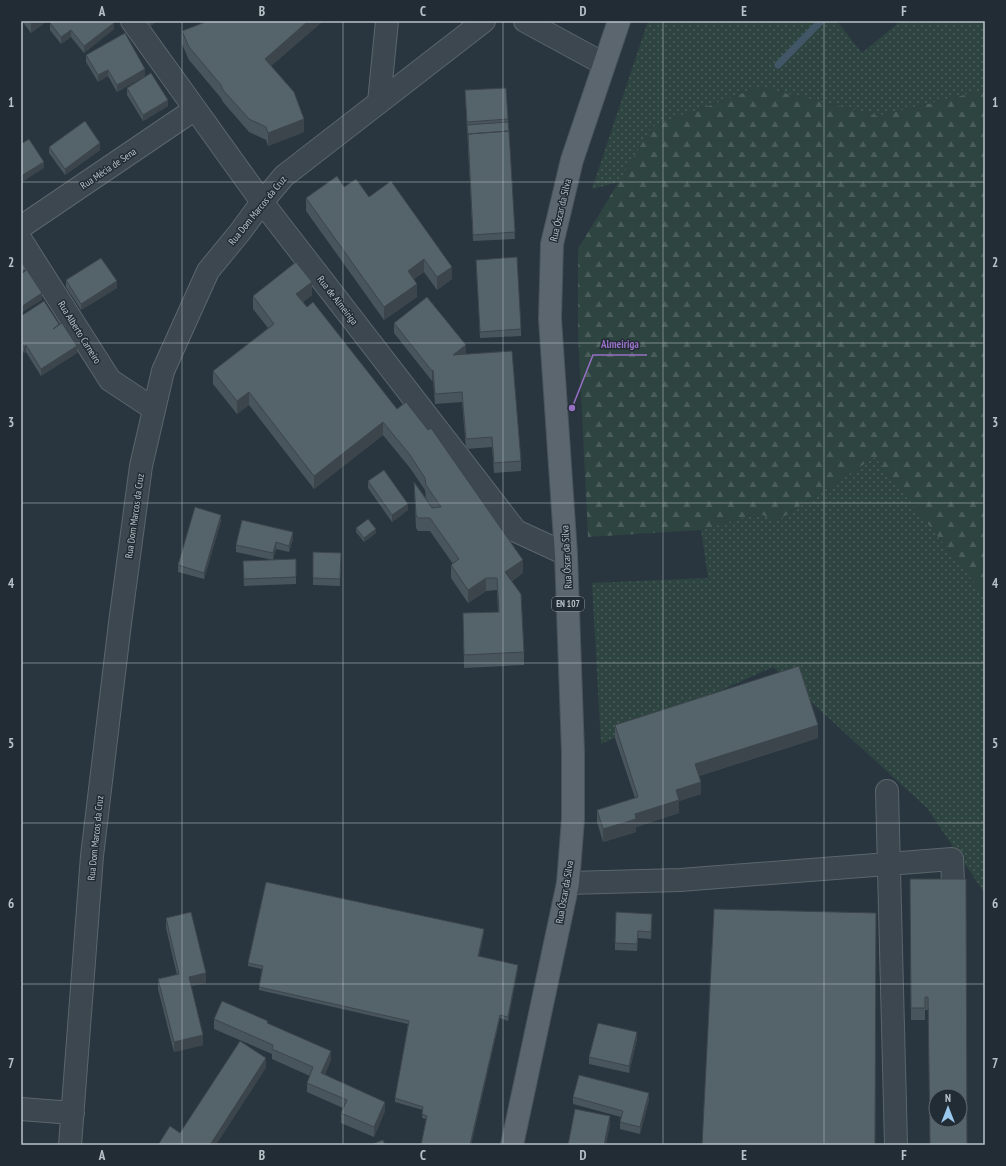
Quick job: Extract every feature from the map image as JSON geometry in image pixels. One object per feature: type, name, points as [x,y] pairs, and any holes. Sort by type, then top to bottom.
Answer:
[{"type":"main road","name":"Rua Óscar da Silva","points":[[512,1145],[568,883],[574,819],[574,752],[566,554],[550,319],[552,244],[572,160],[619,21]]},
{"type":"street","name":"Rua de Almeiriga","points":[[132,21],[262,202],[516,531],[566,554]]},
{"type":"street","points":[[379,102],[387,21]]},
{"type":"street","name":"Rua Dom Marcos da Cruz","points":[[70,1145],[92,856],[120,623],[140,474],[163,371],[208,271],[284,176],[484,21]]},
{"type":"street","points":[[525,21],[604,64]]},
{"type":"street","name":"Rua Mécia de Sena","points":[[21,227],[195,109]]},
{"type":"street","name":"Rua Alberto Carneiro","points":[[21,240],[110,380],[154,409]]},
{"type":"street","points":[[888,791],[896,1145]]},
{"type":"street","points":[[568,883],[680,880],[952,859],[954,930]]},
{"type":"street","points":[[21,1109],[73,1113]]},
{"type":"green space","points":[[648,21],[837,21],[862,53],[897,24],[896,21],[985,21],[985,90],[878,116],[760,87],[652,127],[619,182],[592,189]]},
{"type":"green space","points":[[760,87],[878,116],[985,90],[985,596],[875,457],[777,521],[758,513],[701,530],[588,537],[578,332],[578,249],[652,127]]},
{"type":"green space","points":[[875,457],[985,596],[985,895],[927,808],[773,667],[601,744],[592,583],[708,578],[701,530],[758,513],[777,521]]},
{"type":"building","points":[[52,21],[112,21],[114,23],[84,46],[71,30],[61,37],[50,23]]},
{"type":"building","points":[[208,21],[308,21],[265,59],[294,92],[304,119],[268,133],[266,127],[249,119],[223,90],[221,85],[189,47],[182,31]]},
{"type":"building","points":[[125,33],[145,69],[117,85],[108,70],[98,75],[86,55]]},
{"type":"building","points":[[151,73],[168,100],[143,115],[127,88]]},
{"type":"building","points":[[506,88],[508,119],[467,122],[465,90]]},
{"type":"building","points":[[85,121],[100,143],[65,169],[49,147]]},
{"type":"building","points":[[508,122],[509,131],[468,134],[468,137],[467,125]]},
{"type":"building","points":[[509,131],[515,232],[473,235],[468,134]]},
{"type":"building","points":[[29,139],[44,162],[21,176],[21,144]]},
{"type":"building","points":[[337,176],[344,187],[356,179],[369,197],[391,181],[452,267],[437,277],[424,259],[408,271],[417,284],[384,307],[306,198]]},
{"type":"building","points":[[517,257],[521,329],[480,332],[476,260]]},
{"type":"building","points":[[101,258],[117,281],[81,304],[66,280]]},
{"type":"building","points":[[21,261],[26,269],[21,272]]},
{"type":"building","points":[[296,262],[312,282],[296,294],[307,307],[313,302],[397,409],[406,402],[428,430],[431,428],[523,560],[505,572],[521,594],[524,652],[464,655],[463,613],[499,612],[497,578],[486,578],[468,590],[451,565],[459,559],[430,518],[418,518],[416,515],[414,482],[432,508],[441,507],[426,485],[425,478],[410,455],[383,422],[314,476],[249,392],[237,401],[213,371],[274,324],[253,296]]},
{"type":"building","points":[[27,270],[42,293],[21,307],[21,274]]},
{"type":"building","points":[[427,297],[466,345],[453,355],[512,351],[521,461],[494,463],[492,437],[466,439],[462,392],[435,394],[433,370],[432,371],[394,323]]},
{"type":"building","points":[[44,301],[59,324],[53,329],[62,323],[77,346],[41,369],[26,345],[24,347],[21,343],[21,316]]},
{"type":"building","points":[[384,470],[408,504],[392,515],[368,481]]},
{"type":"building","points":[[195,507],[221,515],[204,573],[178,565]]},
{"type":"building","points":[[368,519],[376,529],[364,538],[356,528]]},
{"type":"building","points":[[242,520],[293,532],[289,546],[276,542],[273,553],[236,545]]},
{"type":"building","points":[[313,552],[341,553],[340,579],[313,578]]},
{"type":"building","points":[[296,559],[296,577],[244,579],[243,561]]},
{"type":"building","points":[[799,666],[818,725],[695,764],[701,782],[676,790],[679,800],[635,814],[636,819],[603,829],[597,810],[638,797],[615,725]]},
{"type":"building","points":[[910,879],[966,879],[967,1088],[929,1088],[928,997],[925,997],[925,1008],[911,1008]]},
{"type":"building","points":[[266,882],[484,929],[478,956],[518,965],[508,1017],[500,1015],[470,1145],[421,1145],[427,1116],[422,1114],[423,1107],[395,1098],[409,1021],[259,987],[263,966],[248,963]]},
{"type":"building","points":[[714,909],[876,913],[875,1145],[702,1145]]},
{"type":"building","points":[[191,912],[206,973],[189,977],[203,1035],[174,1042],[158,979],[179,974],[166,918]]},
{"type":"building","points":[[616,912],[652,914],[651,932],[638,931],[637,944],[615,943]]},
{"type":"building","points":[[222,1001],[268,1021],[267,1023],[331,1051],[321,1073],[385,1102],[374,1127],[341,1113],[347,1100],[307,1083],[313,1067],[272,1049],[273,1045],[214,1019]]},
{"type":"building","points":[[598,1023],[637,1032],[629,1066],[589,1057]]},
{"type":"building","points":[[240,1041],[266,1058],[210,1145],[158,1145],[170,1126],[180,1133]]},
{"type":"building","points":[[579,1075],[649,1093],[640,1127],[620,1122],[623,1111],[573,1097]]},
{"type":"building","points":[[575,1109],[610,1116],[604,1145],[568,1145]]},
{"type":"building","points":[[930,1128],[967,1128],[967,1145],[930,1145]]},
{"type":"building","points":[[383,1140],[385,1145],[370,1145]]},
{"type":"waterway","points":[[778,65],[821,21]]},
{"type":"place","name":"Almeiriga","points":[[572,408]]}]
